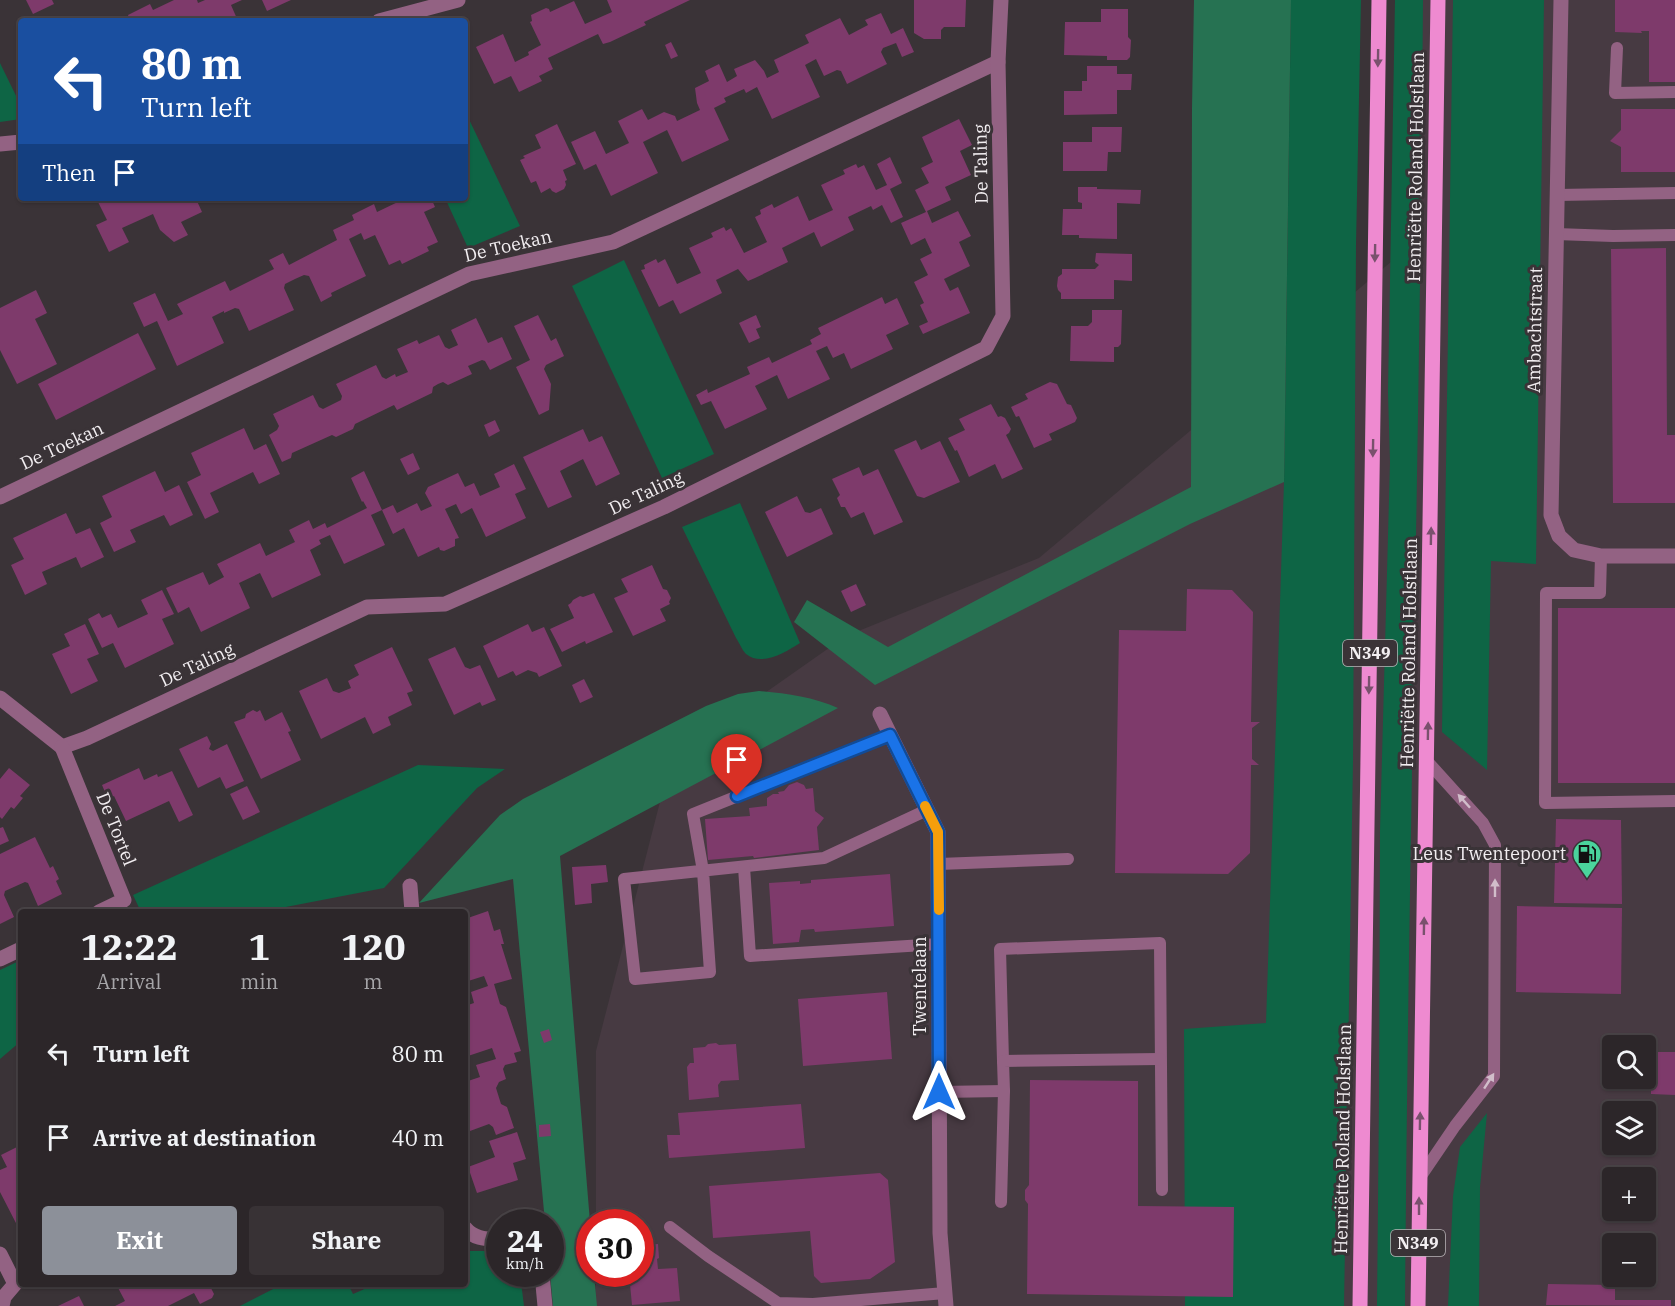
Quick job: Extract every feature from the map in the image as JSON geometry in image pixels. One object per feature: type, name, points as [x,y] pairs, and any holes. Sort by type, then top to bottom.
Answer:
[{"type":"main road","name":"Henriëtte Roland Holstlaan","points":[[1360,1306],[1379,0]]},
{"type":"main road","name":"Henriëtte Roland Holstlaan","points":[[1418,1306],[1438,0]]},
{"type":"street","points":[[390,18],[458,0]]},
{"type":"street","name":"De Taling","points":[[62,747],[87,738],[367,607],[445,604],[664,507],[986,348],[1003,316],[998,62],[1001,0]]},
{"type":"street","name":"Ambachtstraat","points":[[1561,0],[1551,514],[1559,536],[1574,550],[1601,556],[1675,556]]},
{"type":"street","name":"De Toekan","points":[[0,497],[469,274],[613,242],[998,62]]},
{"type":"street","points":[[0,144],[18,142]]},
{"type":"street","points":[[0,698],[62,747]]},
{"type":"street","name":"Twentelaan","points":[[880,714],[938,832],[940,1233],[946,1300]]},
{"type":"street","name":"De Tortel","points":[[62,747],[124,900],[105,909]]},
{"type":"street","points":[[410,885],[412,909]]},
{"type":"street","points":[[0,959],[18,950]]},
{"type":"street","points":[[468,1231],[486,1239]]},
{"type":"street","points":[[0,1254],[18,1282],[4,1297],[2,1306]]},
{"type":"street","points":[[543,1287],[545,1306]]},
{"type":"lane","points":[[1617,48],[1615,93],[1675,92]]},
{"type":"lane","points":[[1557,195],[1675,193]]},
{"type":"lane","points":[[1556,234],[1675,235]]},
{"type":"lane","points":[[1601,556],[1600,593],[1546,593],[1545,803],[1675,801]]},
{"type":"lane","points":[[890,735],[693,814],[703,871],[710,972],[635,979],[624,879],[703,871],[744,867],[825,858],[927,810]]},
{"type":"lane","points":[[1419,1179],[1455,1126],[1494,1076],[1495,845],[1483,822],[1427,761]]},
{"type":"lane","points":[[939,864],[1068,859]]},
{"type":"lane","points":[[744,867],[750,957],[939,944]]},
{"type":"lane","points":[[1001,1202],[1004,1091],[1000,949],[1160,943],[1162,1190]]},
{"type":"lane","points":[[1003,1061],[1160,1059]]},
{"type":"lane","points":[[939,1092],[1004,1091]]},
{"type":"lane","points":[[670,1227],[708,1256],[778,1303],[946,1300]]},
{"type":"shaded area","points":[[1416,0],[1675,0],[1675,1306],[595,1306],[596,1287],[654,1287],[654,1209],[596,1209],[596,1051],[671,759],[846,636],[1039,558],[1398,256]]},
{"type":"green space","points":[[1194,0],[1291,0],[1284,482],[1190,524],[875,685],[794,622],[807,600],[888,647],[1191,487]]},
{"type":"green space","points":[[1291,0],[1361,0],[1356,244],[1353,761],[1344,1306],[1185,1306],[1184,1029],[1266,1023],[1284,482]]},
{"type":"green space","points":[[1395,0],[1423,0],[1419,326],[1405,1306],[1377,1306],[1380,831],[1390,462],[1388,392]]},
{"type":"green space","points":[[1453,0],[1544,0],[1536,564],[1491,561],[1487,770],[1442,732]]},
{"type":"green space","points":[[0,63],[18,100],[18,119],[0,122]]},
{"type":"green space","points":[[468,117],[520,226],[468,248],[446,201],[468,201]]},
{"type":"green space","points":[[624,260],[714,454],[662,478],[572,286]]},
{"type":"green space","points":[[740,503],[800,643],[781,654],[766,659],[752,658],[743,650],[682,527]]},
{"type":"green space","points":[[759,691],[779,693],[819,701],[838,708],[560,856],[589,1209],[576,1209],[576,1287],[595,1287],[597,1306],[553,1306],[551,1287],[564,1287],[564,1209],[544,1209],[513,879],[419,903],[500,815],[523,799],[706,706],[738,694]]},
{"type":"green space","points":[[418,765],[505,769],[477,788],[384,888],[276,909],[140,909],[133,895]]},
{"type":"green space","points":[[18,961],[18,1044],[0,1059],[0,970]]},
{"type":"green space","points":[[1487,1113],[1480,1187],[1479,1306],[1448,1306],[1453,1196],[1460,1147]]},
{"type":"green space","points":[[468,1251],[486,1251],[486,1287],[522,1287],[524,1306],[240,1306],[277,1287],[350,1287],[353,1294],[369,1287],[468,1287]]},
{"type":"building","points":[[26,0],[52,0],[54,4],[33,14]]},
{"type":"building","points":[[174,0],[197,0],[198,3],[205,0],[242,0],[231,5],[237,18],[129,18],[128,15],[150,4],[153,10]]},
{"type":"building","points":[[262,0],[291,0],[267,11]]},
{"type":"building","points":[[607,0],[690,0],[644,22],[646,25],[610,42],[603,44],[598,34],[548,58],[553,69],[539,76],[542,81],[519,92],[511,76],[494,84],[476,47],[503,34],[515,62],[529,55],[528,52],[541,45],[530,22],[532,21],[531,15],[546,8],[550,12],[574,1],[585,24],[612,12]]},
{"type":"building","points":[[914,0],[966,0],[965,27],[944,27],[941,30],[941,39],[924,39],[914,33]]},
{"type":"building","points":[[1615,0],[1675,0],[1675,82],[1649,82],[1649,31],[1615,32]]},
{"type":"building","points":[[1101,9],[1128,9],[1130,57],[1127,60],[1107,60],[1107,56],[1064,55],[1065,22],[1101,22]]},
{"type":"building","points":[[881,13],[891,34],[903,28],[914,52],[902,57],[896,43],[883,48],[881,52],[887,64],[847,84],[841,71],[837,70],[824,76],[816,59],[805,65],[820,97],[772,119],[757,87],[746,93],[744,89],[724,98],[726,102],[714,108],[729,140],[682,162],[667,130],[643,142],[658,173],[611,196],[596,164],[584,170],[571,142],[595,131],[606,154],[629,143],[618,121],[642,109],[648,120],[664,112],[675,116],[677,121],[700,110],[695,88],[709,81],[705,71],[719,64],[727,82],[737,76],[734,69],[755,60],[767,78],[779,72],[774,60],[809,43],[805,35],[840,18],[849,35],[868,25],[865,20]]},
{"type":"building","points":[[671,42],[678,56],[671,59],[665,45]]},
{"type":"building","points":[[1087,66],[1117,66],[1117,74],[1132,74],[1131,90],[1117,90],[1117,114],[1064,115],[1064,91],[1082,91],[1082,81],[1087,81]]},
{"type":"building","points":[[1621,109],[1675,109],[1675,172],[1621,172],[1621,147],[1610,141],[1621,130]]},
{"type":"building","points":[[959,119],[972,145],[960,151],[971,175],[945,187],[951,200],[927,211],[932,223],[958,211],[971,236],[959,242],[970,266],[944,279],[950,291],[958,287],[970,313],[923,334],[919,326],[928,322],[920,305],[924,303],[914,282],[928,275],[920,259],[932,253],[925,238],[911,245],[901,223],[926,212],[915,190],[929,183],[921,168],[933,162],[922,137]]},
{"type":"building","points":[[557,124],[576,164],[563,170],[567,180],[564,189],[556,193],[550,188],[541,193],[536,181],[531,183],[520,160],[525,158],[523,156],[541,148],[535,135]]},
{"type":"building","points":[[1092,127],[1122,127],[1121,152],[1108,152],[1107,171],[1063,171],[1063,142],[1092,142]]},
{"type":"building","points":[[890,157],[902,183],[890,189],[903,217],[891,223],[882,205],[873,210],[871,206],[848,217],[854,230],[821,247],[814,232],[782,248],[788,262],[755,278],[748,281],[738,269],[716,280],[722,293],[680,314],[673,300],[659,307],[641,270],[645,269],[644,265],[656,259],[658,263],[665,259],[677,284],[701,273],[689,248],[713,237],[711,233],[724,227],[726,231],[731,228],[744,253],[767,242],[755,217],[761,214],[760,210],[772,204],[774,208],[798,196],[809,221],[833,210],[821,185],[845,174],[843,170],[856,164],[858,168],[864,165],[876,190],[887,185],[877,164]]},
{"type":"building","points":[[1078,187],[1141,190],[1140,204],[1117,203],[1117,239],[1062,235],[1063,209],[1082,209],[1082,203],[1078,202]]},
{"type":"building","points":[[98,201],[197,201],[202,212],[181,222],[188,235],[174,242],[160,230],[153,214],[122,228],[129,242],[109,252],[96,225],[107,220]]},
{"type":"building","points":[[400,201],[432,201],[435,207],[424,212],[438,242],[427,247],[429,251],[402,264],[400,260],[389,265],[375,235],[364,240],[361,233],[349,239],[366,276],[331,293],[332,296],[321,302],[309,276],[304,275],[295,279],[285,284],[284,288],[294,310],[249,331],[239,309],[235,308],[224,313],[224,311],[212,317],[224,343],[177,366],[157,321],[144,327],[133,303],[155,293],[168,321],[183,314],[177,304],[225,281],[230,291],[274,269],[269,260],[283,253],[289,265],[337,240],[333,230],[354,220],[352,215],[374,204],[377,212]]},
{"type":"building","points":[[1666,248],[1667,435],[1675,435],[1675,503],[1613,503],[1611,249]]},
{"type":"building","points":[[1096,253],[1132,254],[1132,281],[1114,280],[1114,299],[1061,299],[1057,286],[1062,269],[1095,269],[1099,265],[1095,262]]},
{"type":"building","points":[[36,290],[47,313],[35,319],[57,364],[17,384],[0,350],[0,308]]},
{"type":"building","points":[[882,297],[885,304],[897,298],[909,324],[886,335],[893,349],[851,369],[844,353],[833,358],[827,346],[816,351],[830,379],[788,399],[777,375],[755,386],[767,409],[725,429],[711,401],[701,405],[696,395],[707,389],[708,393],[750,374],[747,367],[769,357],[772,363],[812,344],[810,340],[821,334],[818,328]]},
{"type":"building","points":[[1092,310],[1122,310],[1121,344],[1114,347],[1114,362],[1070,361],[1071,326],[1088,326],[1092,322]]},
{"type":"building","points":[[538,315],[551,341],[556,338],[564,356],[546,365],[544,369],[551,384],[549,410],[539,415],[516,367],[530,360],[514,326]]},
{"type":"building","points":[[756,315],[761,327],[756,329],[760,338],[749,343],[739,323]]},
{"type":"building","points":[[476,318],[488,343],[502,337],[512,359],[490,370],[482,360],[468,366],[472,374],[448,385],[443,382],[438,384],[433,387],[432,393],[397,410],[394,405],[355,424],[353,429],[336,437],[332,435],[292,453],[291,458],[282,462],[269,435],[279,426],[273,414],[313,395],[319,407],[323,409],[341,400],[342,396],[336,384],[376,365],[382,377],[386,379],[395,374],[396,377],[408,372],[397,349],[417,340],[419,344],[439,335],[445,347],[449,349],[458,345],[451,330]]},
{"type":"building","points":[[138,333],[156,369],[56,420],[38,384]]},
{"type":"building","points":[[1050,382],[1057,384],[1077,418],[1075,422],[1049,434],[1052,440],[1034,448],[1019,416],[1016,417],[1011,407],[1028,399],[1025,394]]},
{"type":"building","points":[[991,404],[998,417],[1005,418],[1011,429],[1006,435],[1023,469],[1002,479],[995,464],[969,477],[957,450],[955,451],[948,438],[965,430],[959,419]]},
{"type":"building","points":[[495,420],[500,431],[489,437],[484,425]]},
{"type":"building","points":[[244,428],[254,450],[266,444],[280,474],[259,484],[253,472],[210,493],[219,512],[205,519],[187,482],[201,475],[191,453]]},
{"type":"building","points":[[583,429],[589,442],[602,436],[620,474],[596,486],[583,459],[560,471],[572,497],[548,508],[523,457]]},
{"type":"building","points":[[916,440],[921,450],[940,441],[960,482],[924,498],[917,496],[894,450]]},
{"type":"building","points":[[413,453],[420,469],[408,475],[400,459]]},
{"type":"building","points":[[514,464],[526,489],[515,494],[526,518],[486,537],[472,508],[461,514],[456,504],[445,509],[459,538],[455,539],[455,546],[444,551],[439,547],[418,557],[404,528],[393,534],[382,510],[393,505],[397,513],[417,503],[421,511],[432,506],[425,493],[428,487],[458,473],[465,487],[474,483],[480,496],[500,487],[494,474]]},
{"type":"building","points":[[859,467],[863,476],[878,469],[903,522],[874,535],[864,512],[851,518],[845,507],[841,507],[837,498],[840,495],[832,479]]},
{"type":"building","points":[[155,471],[165,492],[179,485],[193,515],[170,526],[164,515],[130,530],[136,542],[114,552],[100,523],[112,517],[102,496]]},
{"type":"building","points":[[364,471],[382,510],[371,515],[385,545],[344,564],[330,535],[319,540],[321,544],[310,550],[321,575],[272,598],[260,573],[239,583],[250,608],[201,632],[189,607],[178,613],[166,588],[203,572],[209,585],[224,577],[217,564],[260,543],[266,556],[295,542],[289,530],[309,520],[313,529],[325,523],[327,528],[367,508],[351,478]]},
{"type":"building","points":[[797,496],[805,512],[810,513],[821,508],[833,534],[787,557],[765,512]]},
{"type":"building","points":[[66,513],[76,534],[90,528],[104,557],[81,568],[76,557],[42,572],[47,584],[25,595],[11,565],[24,559],[13,538]]},
{"type":"building","points":[[652,565],[663,589],[667,590],[671,598],[670,604],[660,609],[666,621],[633,636],[614,598],[628,592],[621,579]]},
{"type":"building","points":[[856,584],[866,605],[851,612],[841,591]]},
{"type":"building","points":[[1187,589],[1232,590],[1253,612],[1251,722],[1260,722],[1252,728],[1252,759],[1259,765],[1251,765],[1250,853],[1228,874],[1115,873],[1119,630],[1186,631]]},
{"type":"building","points":[[162,590],[174,614],[162,619],[174,644],[125,668],[113,643],[102,648],[88,619],[99,613],[102,618],[111,614],[118,628],[148,614],[141,600]]},
{"type":"building","points":[[594,593],[613,632],[586,644],[585,641],[562,652],[550,629],[574,618],[568,605],[573,600]]},
{"type":"building","points":[[1558,608],[1675,608],[1675,783],[1558,783]]},
{"type":"building","points":[[85,624],[99,654],[87,659],[98,681],[71,694],[52,654],[70,646],[64,634]]},
{"type":"building","points":[[528,624],[532,632],[544,627],[562,666],[539,677],[537,673],[528,670],[516,676],[513,671],[498,678],[483,646]]},
{"type":"building","points":[[392,647],[413,691],[407,693],[412,705],[388,717],[391,725],[373,734],[365,717],[321,739],[299,691],[327,678],[333,691],[339,693],[351,688],[348,681],[359,675],[354,665]]},
{"type":"building","points":[[455,647],[465,667],[470,669],[480,665],[496,700],[482,706],[480,702],[454,715],[428,659]]},
{"type":"building","points":[[584,679],[593,697],[580,703],[572,685]]},
{"type":"building","points":[[253,710],[257,712],[260,710],[265,721],[282,712],[301,760],[261,779],[234,722],[245,718],[246,714]]},
{"type":"building","points":[[207,736],[211,744],[209,749],[213,751],[227,744],[244,781],[226,789],[220,777],[198,788],[179,749]]},
{"type":"building","points":[[9,768],[30,785],[20,796],[23,798],[14,809],[11,807],[2,819],[0,817],[0,779]]},
{"type":"building","points":[[139,768],[144,780],[172,771],[193,815],[179,822],[169,801],[126,821],[114,796],[108,799],[102,785]]},
{"type":"building","points":[[797,782],[804,785],[806,789],[813,788],[815,811],[824,818],[817,827],[819,850],[754,858],[753,856],[708,860],[705,819],[750,816],[749,808],[767,806],[767,798],[773,794],[779,794],[778,792],[784,791],[789,785]]},
{"type":"building","points":[[247,786],[260,812],[243,820],[230,794]]},
{"type":"building","points":[[1556,819],[1621,820],[1622,904],[1554,903]]},
{"type":"building","points":[[3,827],[9,841],[0,845],[0,828]]},
{"type":"building","points":[[35,837],[50,868],[53,866],[62,894],[38,906],[28,883],[25,882],[5,891],[4,895],[14,917],[0,924],[0,854]]},
{"type":"building","points":[[606,865],[608,882],[591,884],[592,903],[575,905],[572,867]]},
{"type":"building","points":[[890,874],[894,926],[815,932],[814,929],[801,930],[799,942],[773,944],[769,883],[800,881],[800,884],[811,883],[811,880]]},
{"type":"building","points":[[1517,906],[1622,908],[1621,994],[1516,992]]},
{"type":"building","points":[[488,911],[494,931],[500,929],[504,944],[501,944],[512,979],[494,984],[500,1004],[506,1007],[521,1051],[514,1053],[517,1062],[505,1065],[503,1069],[506,1079],[499,1082],[496,1088],[501,1104],[507,1107],[514,1128],[496,1135],[489,1124],[470,1131],[468,1125],[468,1081],[480,1077],[476,1065],[496,1059],[492,1048],[468,1056],[468,1005],[474,1003],[471,992],[488,986],[484,976],[468,981],[468,918]]},
{"type":"building","points":[[887,992],[892,1059],[803,1066],[798,999]]},
{"type":"building","points":[[549,1029],[552,1040],[544,1043],[540,1032]]},
{"type":"building","points":[[716,1043],[719,1045],[736,1044],[739,1080],[721,1081],[718,1085],[719,1097],[689,1100],[687,1067],[690,1063],[694,1063],[693,1048]]},
{"type":"building","points":[[1656,1052],[1675,1052],[1675,1095],[1651,1094],[1651,1089],[1656,1089]]},
{"type":"building","points":[[1030,1080],[1138,1081],[1138,1206],[1234,1207],[1233,1297],[1027,1294],[1028,1204],[1025,1200],[1025,1190],[1029,1185]]},
{"type":"building","points":[[801,1104],[805,1148],[669,1158],[667,1135],[680,1135],[678,1113]]},
{"type":"building","points":[[550,1124],[551,1136],[539,1137],[539,1125]]},
{"type":"building","points":[[517,1132],[526,1159],[513,1163],[518,1180],[477,1193],[468,1167],[495,1157],[489,1141]]},
{"type":"building","points":[[18,1146],[18,1227],[0,1192],[0,1170],[7,1167],[1,1155]]},
{"type":"building","points":[[880,1173],[888,1180],[895,1262],[870,1279],[821,1283],[814,1276],[810,1231],[713,1238],[709,1186]]},
{"type":"building","points":[[654,1244],[658,1244],[658,1269],[677,1268],[680,1301],[632,1305],[630,1287],[654,1287]]},
{"type":"building","points":[[1548,1284],[1615,1287],[1615,1300],[1671,1300],[1671,1306],[1546,1305]]},
{"type":"building","points":[[118,1287],[210,1287],[214,1294],[212,1298],[200,1304],[194,1293],[168,1306],[115,1306],[125,1301]]},
{"type":"building","points":[[79,1296],[84,1306],[58,1306]]},
{"type":"slow traffic","points":[[925,806],[938,832],[939,910]]},
{"type":"place","name":"Leus Twentepoort","points":[[1587,880]]},
{"type":"route","points":[[737,796],[890,735],[938,832],[939,1092]]}]
